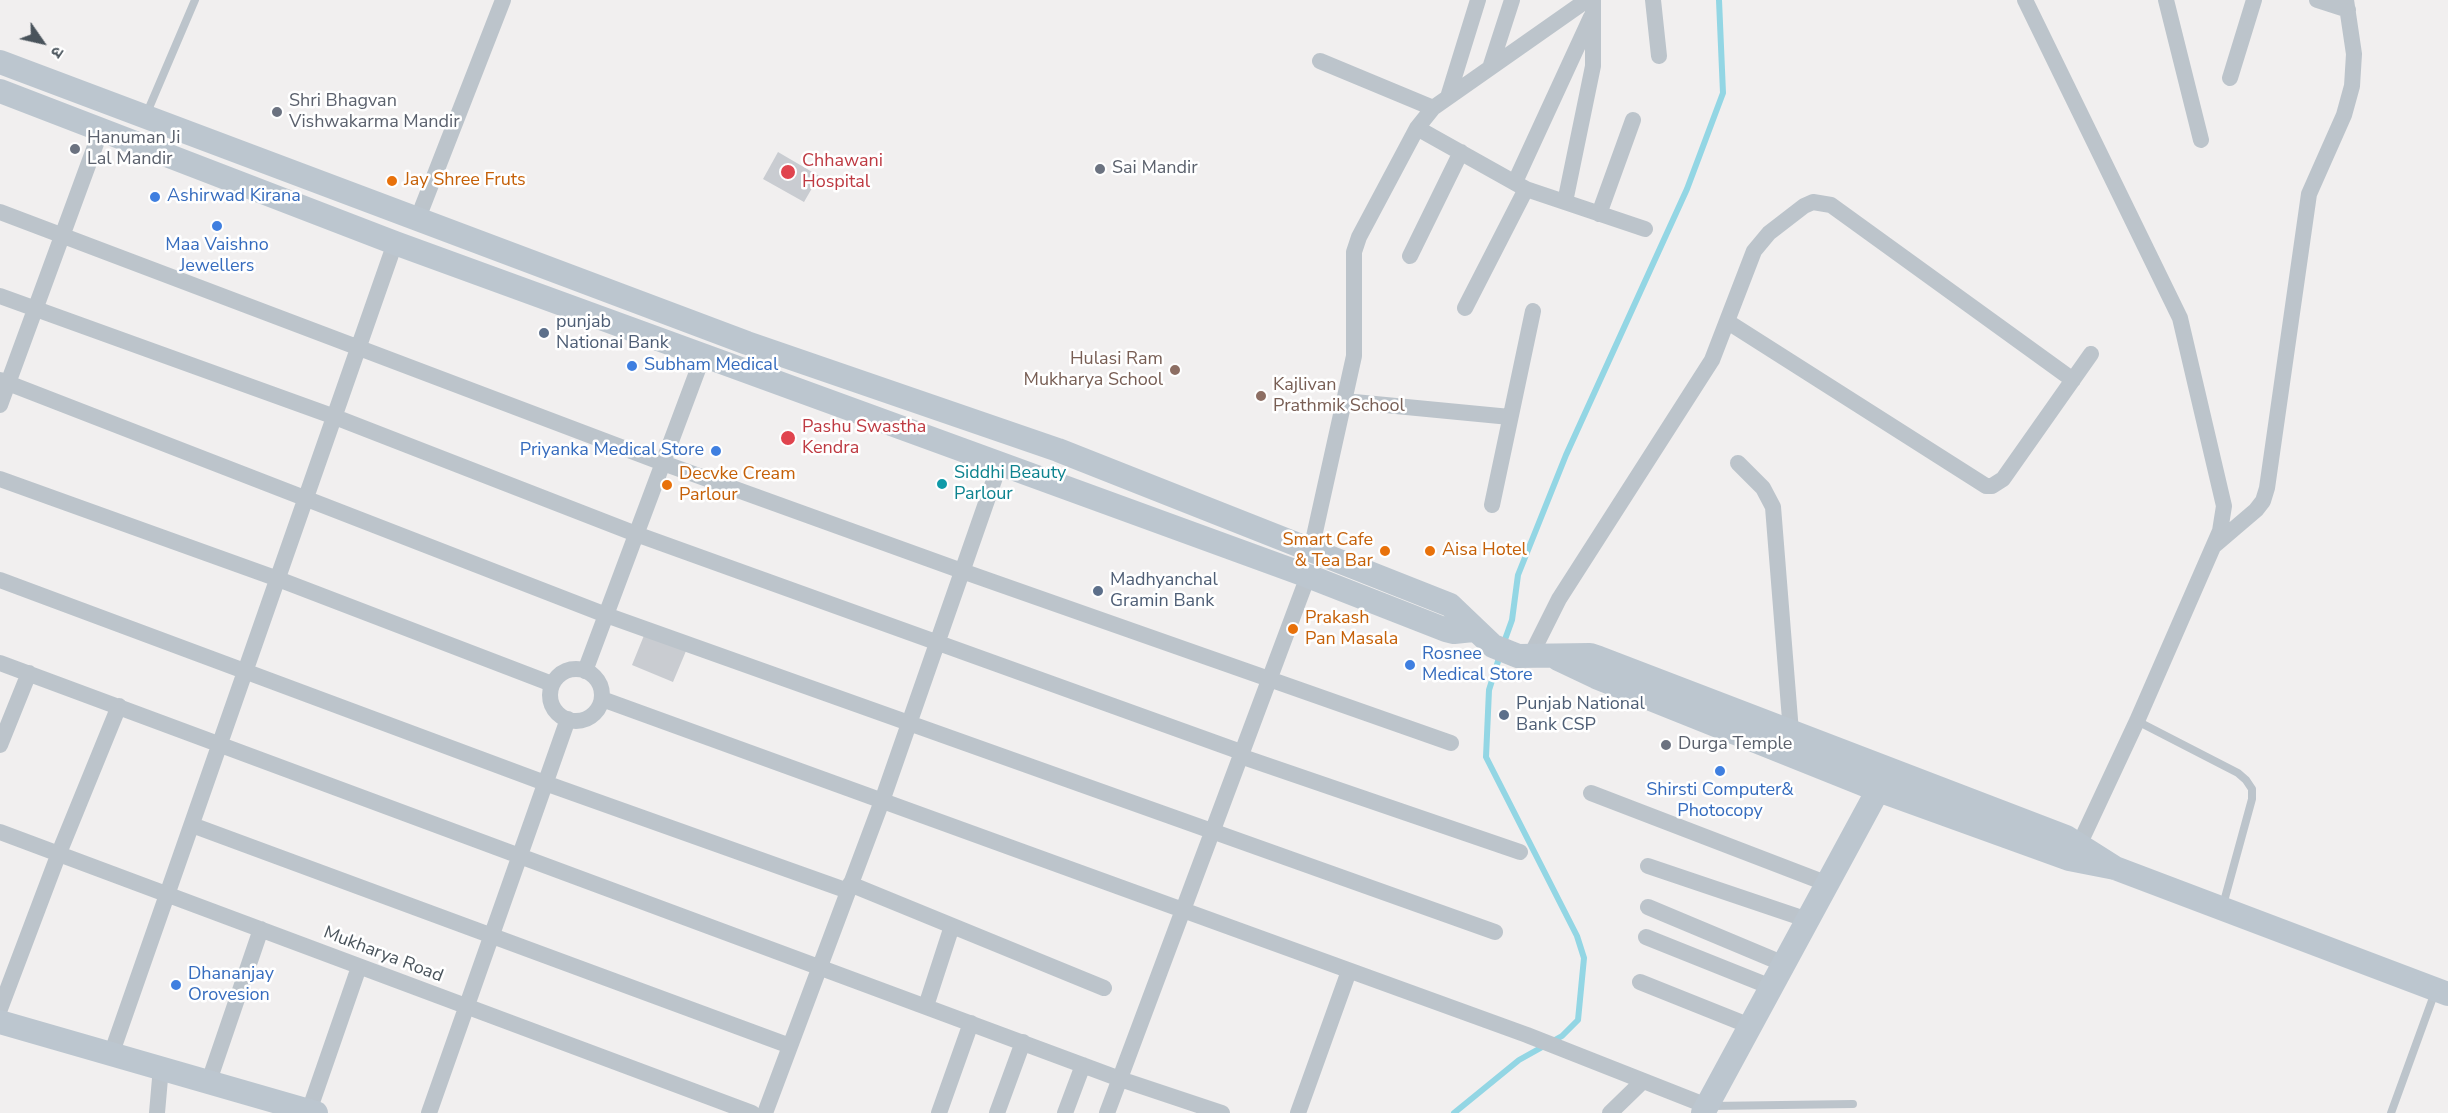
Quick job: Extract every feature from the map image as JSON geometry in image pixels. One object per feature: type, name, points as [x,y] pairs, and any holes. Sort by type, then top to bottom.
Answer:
[{"type":"main road","points":[[0,62],[747,343],[1058,450],[1450,605],[1458,610],[1473,630],[1493,646],[1533,655],[1596,677],[1878,790],[2069,859],[2115,868],[2442,992]]},
{"type":"main road","points":[[0,92],[395,243],[1308,576],[1454,632],[1473,630]]},
{"type":"main road","points":[[1533,655],[1590,655],[1599,658],[2079,844],[2115,868]]},
{"type":"main road","points":[[1705,1109],[1878,790]]},
{"type":"main road","points":[[0,1022],[112,1052],[312,1112]]},
{"type":"street","points":[[418,218],[503,0]]},
{"type":"street","points":[[1448,97],[1478,0]]},
{"type":"street","points":[[1490,68],[1512,0]]},
{"type":"street","points":[[1653,0],[1659,56]]},
{"type":"street","points":[[2025,0],[2180,318],[2223,492],[2223,519],[2213,546],[2137,721],[2079,844]]},
{"type":"street","points":[[2166,0],[2201,140]]},
{"type":"street","points":[[2230,78],[2254,0]]},
{"type":"street","points":[[2213,546],[2256,510],[2263,501],[2267,488],[2309,194],[2344,115],[2352,86],[2354,54],[2347,5],[2317,0]]},
{"type":"street","points":[[1311,550],[1354,356],[1356,243],[1417,128],[1433,108],[1490,68],[1591,4]]},
{"type":"street","points":[[1465,308],[1521,185],[1591,4]]},
{"type":"street","points":[[1565,202],[1593,66],[1591,4]]},
{"type":"street","points":[[1320,61],[1433,108]]},
{"type":"street","points":[[1599,214],[1633,120]]},
{"type":"street","points":[[1417,128],[1521,185],[1645,229]]},
{"type":"street","points":[[0,405],[4,381],[35,309],[101,130]]},
{"type":"street","points":[[1410,256],[1461,152]]},
{"type":"street","points":[[1533,655],[1559,599],[1712,360],[1728,322],[1748,261],[1761,241],[1804,206],[1823,202],[2073,380]]},
{"type":"street","points":[[0,213],[358,350],[663,463],[962,571],[1451,742]]},
{"type":"street","points":[[112,1052],[395,243]]},
{"type":"street","points":[[0,296],[335,417],[636,534],[1241,754],[1520,852]]},
{"type":"street","points":[[1492,505],[1533,311]]},
{"type":"street","points":[[1728,322],[1986,486],[1992,486],[2003,479],[2091,354]]},
{"type":"street","points":[[585,671],[703,356]]},
{"type":"street","points":[[4,381],[606,615],[1495,932]]},
{"type":"street","points":[[1344,401],[1510,417]]},
{"type":"street","points":[[765,1113],[882,801],[1000,463]]},
{"type":"street","points":[[1738,463],[1763,488],[1773,507],[1791,732]]},
{"type":"street","points":[[0,479],[278,579],[552,684]]},
{"type":"street","points":[[1107,1113],[1308,576]]},
{"type":"street","points":[[0,580],[545,783],[849,887],[1104,988]]},
{"type":"street","points":[[0,663],[1214,1112]]},
{"type":"street","points":[[567,671],[585,671],[599,682],[602,699],[599,708],[585,719],[568,719],[554,708],[551,700],[552,684],[567,671]]},
{"type":"street","points":[[0,745],[29,673]]},
{"type":"street","points":[[602,699],[1527,1035],[1643,1081],[1705,1109]]},
{"type":"street","points":[[0,1009],[59,853],[119,706]]},
{"type":"street","points":[[429,1113],[568,719]]},
{"type":"street","points":[[1591,793],[1828,884]]},
{"type":"street","points":[[192,825],[790,1046]]},
{"type":"street","name":"Mukharya Road","points":[[0,832],[752,1113]]},
{"type":"street","points":[[1648,866],[1808,920]]},
{"type":"street","points":[[1648,907],[1784,964]]},
{"type":"street","points":[[926,1006],[952,926]]},
{"type":"street","points":[[209,1081],[261,929]]},
{"type":"street","points":[[1646,937],[1771,987]]},
{"type":"street","points":[[312,1112],[359,967]]},
{"type":"street","points":[[1298,1113],[1349,971]]},
{"type":"street","points":[[1640,982],[1750,1026]]},
{"type":"street","points":[[939,1113],[971,1023]]},
{"type":"street","points":[[997,1113],[1023,1042]]},
{"type":"street","points":[[1065,1113],[1083,1065]]},
{"type":"street","points":[[158,1113],[162,1067]]},
{"type":"street","points":[[1610,1113],[1643,1081]]},
{"type":"lane","points":[[146,116],[195,0]]},
{"type":"lane","points":[[2137,721],[2238,773],[2252,789],[2252,799],[2222,909]]},
{"type":"lane","points":[[2391,1113],[2442,992]]},
{"type":"lane","points":[[1705,1109],[1853,1104]]},
{"type":"building","points":[[778,152],[819,176],[804,202],[763,179]]},
{"type":"building","points":[[645,633],[686,651],[673,682],[632,665]]},
{"type":"waterway","points":[[1503,645],[1512,620],[1518,575],[1566,455],[1687,189],[1723,93],[1719,0]]},
{"type":"waterway","points":[[1454,1113],[1519,1060],[1562,1036],[1578,1020],[1584,958],[1577,936],[1486,757],[1489,690],[1500,655]]},
{"type":"place","name":"Shri Bhagvan Vishwakarma Mandir","points":[[277,112]]},
{"type":"place","name":"Hanuman Ji Lal Mandir","points":[[75,149]]},
{"type":"place","name":"Sai Mandir","points":[[1100,169]]},
{"type":"place","name":"Chhawani Hospital","points":[[788,172]]},
{"type":"place","name":"Jay Shree Fruts","points":[[392,181]]},
{"type":"place","name":"Ashirwad Kirana","points":[[155,197]]},
{"type":"place","name":"Maa Vaishno Jewellers","points":[[217,226]]},
{"type":"place","name":"punjab Nationai Bank","points":[[544,333]]},
{"type":"place","name":"Subham Medical","points":[[632,366]]},
{"type":"place","name":"Hulasi Ram Mukharya School","points":[[1175,370]]},
{"type":"place","name":"Kajlivan Prathmik School","points":[[1261,396]]},
{"type":"place","name":"Pashu Swastha Kendra","points":[[788,438]]},
{"type":"place","name":"Priyanka Medical Store","points":[[716,451]]},
{"type":"place","name":"Siddhi Beauty Parlour","points":[[942,484]]},
{"type":"place","name":"Decvke Cream Parlour","points":[[667,485]]},
{"type":"place","name":"Smart Cafe & Tea Bar","points":[[1385,551]]},
{"type":"place","name":"Aisa Hotel","points":[[1430,551]]},
{"type":"place","name":"Madhyanchal Gramin Bank","points":[[1098,591]]},
{"type":"place","name":"Prakash Pan Masala","points":[[1293,629]]},
{"type":"place","name":"Rosnee Medical Store","points":[[1410,665]]},
{"type":"place","name":"Punjab National Bank CSP","points":[[1504,715]]},
{"type":"place","name":"Durga Temple","points":[[1666,745]]},
{"type":"place","name":"Shirsti Computer& Photocopy","points":[[1720,771]]},
{"type":"place","name":"Dhananjay Orovesion","points":[[176,985]]}]
